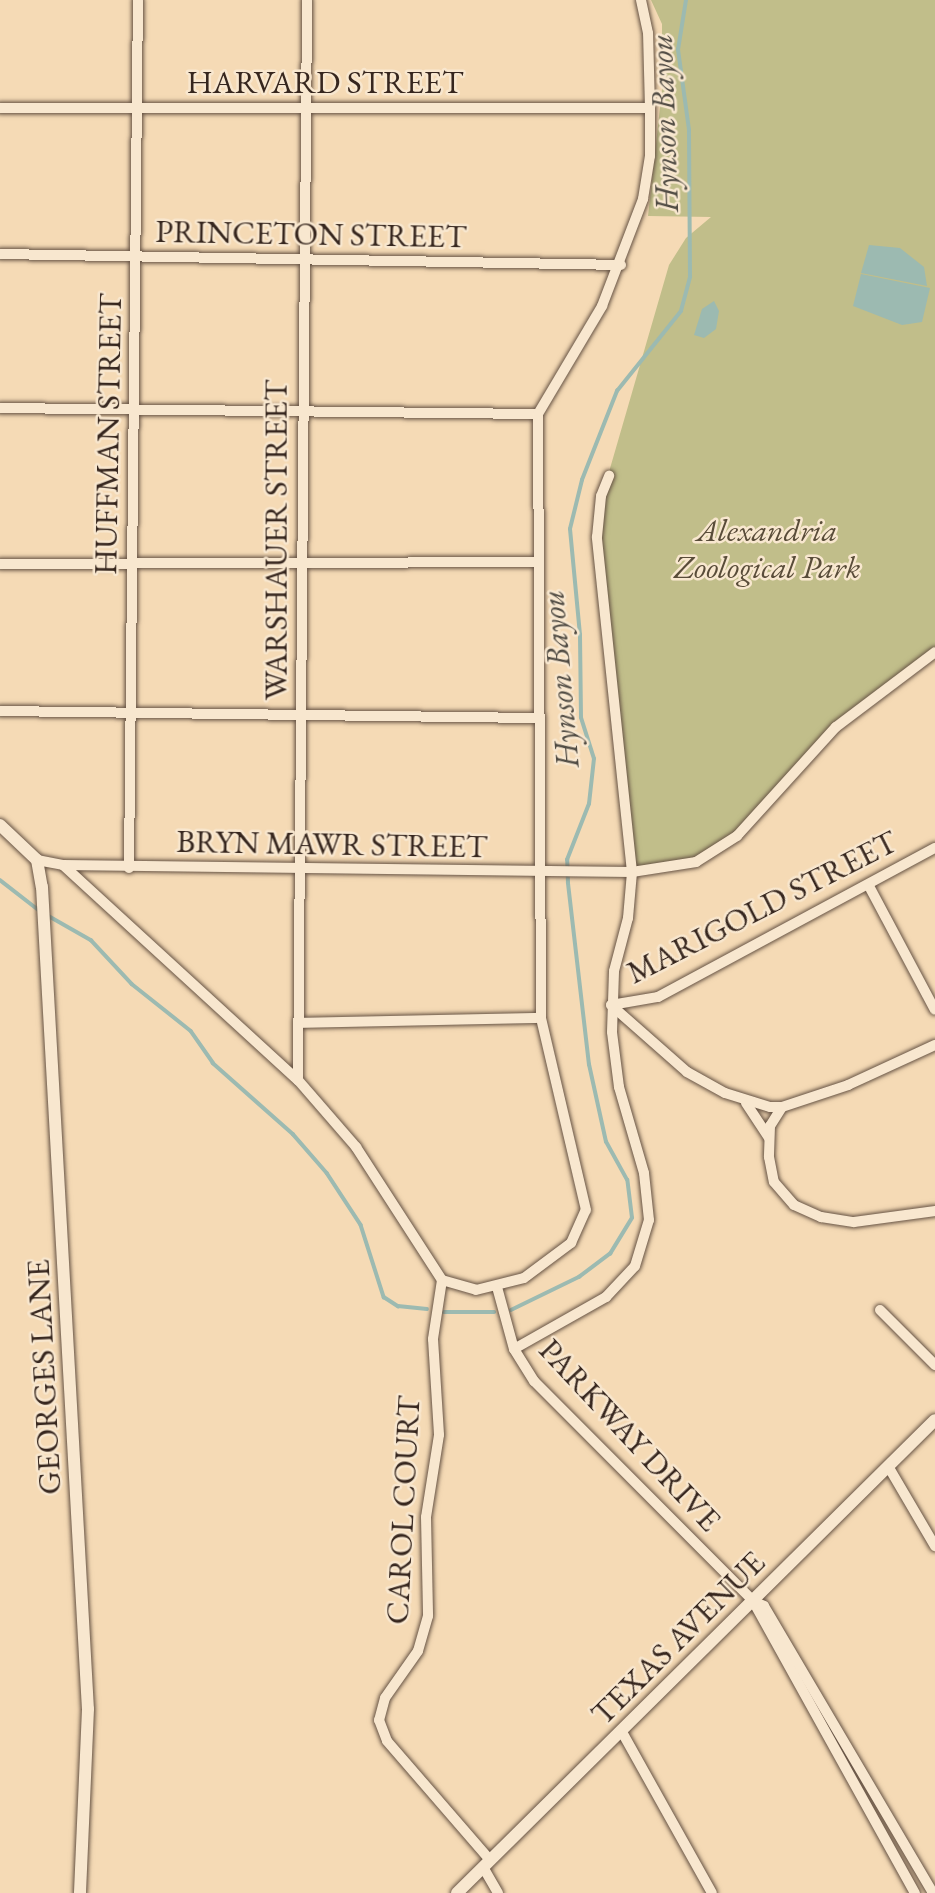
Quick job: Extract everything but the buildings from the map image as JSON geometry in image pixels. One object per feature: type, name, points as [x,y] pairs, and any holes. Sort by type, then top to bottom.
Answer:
[{"type":"street","name":"HUFFMAN STREET","points":[[129,868],[138,0]]},
{"type":"street","name":"WARSHAUER STREET","points":[[298,1080],[307,0]]},
{"type":"street","points":[[63,865],[298,1080],[356,1147],[442,1280],[466,1289],[497,1287],[524,1279],[564,1251],[586,1209],[541,1018],[536,562],[538,414],[602,306],[621,265],[643,199],[650,156],[650,108],[648,33],[641,0]]},
{"type":"street","name":"HARVARD STREET","points":[[0,108],[650,108]]},
{"type":"street","name":"PRINCETON STREET","points":[[0,254],[136,258],[304,257],[621,265]]},
{"type":"street","points":[[0,408],[538,414]]},
{"type":"street","points":[[514,1349],[607,1297],[635,1266],[645,1243],[649,1203],[619,1087],[611,1005],[632,872],[597,537],[601,496],[609,476]]},
{"type":"street","points":[[0,564],[302,565],[536,562]]},
{"type":"street","name":"BRYN MAWR STREET","points":[[37,860],[63,865],[129,868],[539,872],[632,872],[696,862],[729,842],[836,727],[935,652]]},
{"type":"street","points":[[0,711],[538,718]]},
{"type":"street","points":[[0,825],[37,860]]},
{"type":"street","name":"MARIGOLD STREET","points":[[611,1005],[658,998],[935,848]]},
{"type":"street","name":"GEORGES LANE","points":[[37,860],[43,887],[88,1709],[80,1893]]},
{"type":"street","points":[[869,886],[935,1010]]},
{"type":"street","points":[[611,1005],[687,1072],[743,1100],[782,1107],[848,1085],[935,1045]]},
{"type":"street","points":[[299,1023],[541,1018]]},
{"type":"street","points":[[743,1100],[769,1138],[774,1182],[783,1198],[808,1213],[854,1222],[935,1211]]},
{"type":"street","points":[[769,1138],[782,1107]]},
{"type":"street","name":"CAROL COURT","points":[[442,1280],[433,1339],[439,1435],[426,1517],[428,1616],[418,1651],[385,1698],[379,1720],[387,1741],[486,1864],[498,1893]]},
{"type":"street","name":"PARKWAY DRIVE","points":[[497,1287],[514,1349],[534,1381],[752,1601],[915,1893]]},
{"type":"street","points":[[880,1310],[935,1365]]},
{"type":"street","name":"TEXAS AVENUE","points":[[457,1893],[935,1420]]},
{"type":"street","points":[[888,1466],[935,1546]]},
{"type":"street","name":"PARKWAY DRIVE","points":[[752,1601],[764,1606],[933,1893]]},
{"type":"street","points":[[622,1732],[712,1893]]},
{"type":"green space","name":"Alexandria Zoological Park","points":[[651,0],[935,0],[935,651],[836,726],[752,819],[696,862],[628,868],[601,590],[602,496],[669,265],[686,238],[711,217],[648,216],[662,89],[662,24]]},
{"type":"water","points":[[869,245],[900,248],[924,267],[927,286],[861,273]]},
{"type":"water","points":[[861,274],[930,288],[922,322],[902,325],[853,306]]},
{"type":"water","points":[[714,301],[719,311],[716,329],[704,338],[694,335],[702,309]]},
{"type":"waterway","name":"Hynson Bayou","points":[[511,1310],[579,1277],[610,1254],[632,1218],[627,1180],[606,1142],[589,1065],[568,883],[567,860],[589,804],[594,759],[581,718],[580,635],[570,529],[582,480],[617,391],[681,311],[690,277],[689,130],[678,50],[686,0]]},
{"type":"waterway","name":"Hynson Bayou","points":[[0,880],[40,911]]},
{"type":"waterway","name":"Hynson Bayou","points":[[47,915],[91,940],[132,984],[191,1031],[213,1063],[293,1134],[327,1173],[361,1225],[384,1297],[398,1306],[427,1309]]},
{"type":"waterway","name":"Hynson Bayou","points":[[444,1312],[494,1312]]}]
